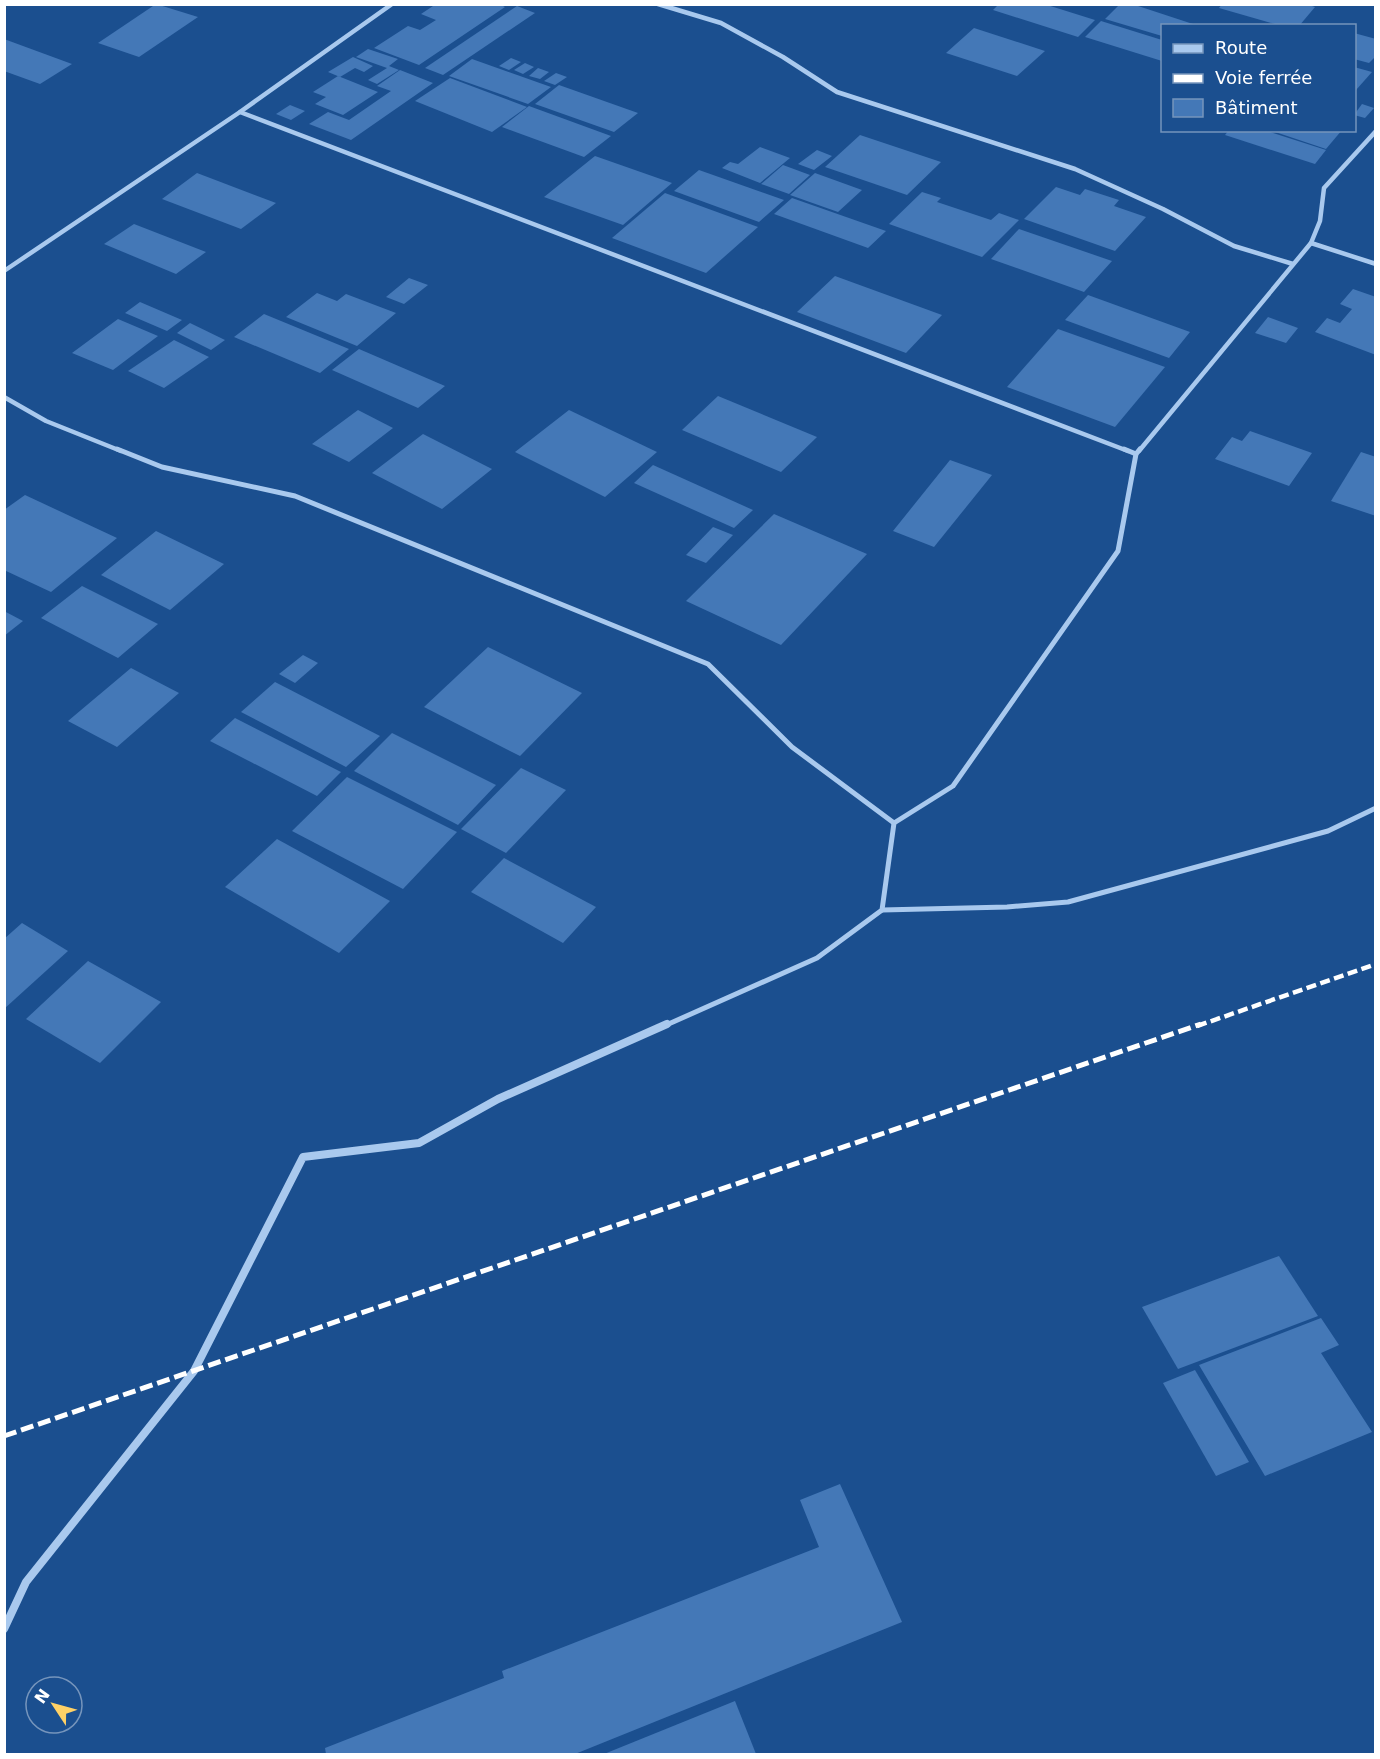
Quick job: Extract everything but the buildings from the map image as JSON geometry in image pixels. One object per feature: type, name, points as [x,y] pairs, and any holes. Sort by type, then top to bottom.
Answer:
[{"type":"street","points":[[4,271],[240,112],[392,4]]},
{"type":"street","points":[[658,4],[721,23],[783,57],[837,92],[1075,169],[1163,209],[1234,246],[1293,264]]},
{"type":"street","points":[[240,112],[1136,454]]},
{"type":"street","points":[[894,823],[953,786],[1118,551],[1136,454],[1311,243],[1320,221],[1324,188],[1376,131]]},
{"type":"street","points":[[1311,243],[1376,264]]},
{"type":"street","points":[[4,397],[46,421],[162,467],[295,495],[708,664],[792,747],[894,823]]},
{"type":"street","points":[[4,1629],[26,1582],[194,1371],[303,1157],[419,1143],[498,1099],[817,958],[882,910],[1007,908],[1068,902],[1328,831],[1376,808]]},
{"type":"street","points":[[882,910],[894,823]]},
{"type":"railway","points":[[1197,1026],[1376,964]]},
{"type":"railway","points":[[4,1436],[1201,1024]]}]
